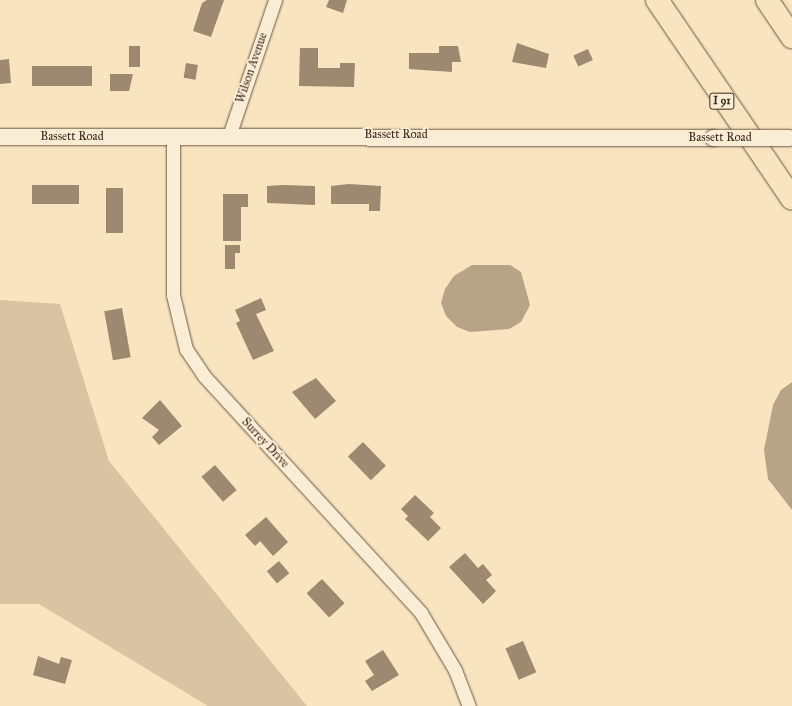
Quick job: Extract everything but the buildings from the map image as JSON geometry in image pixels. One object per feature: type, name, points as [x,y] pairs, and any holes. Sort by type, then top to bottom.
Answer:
[{"type":"highway","name":"I 91","points":[[656,0],[792,199]]},
{"type":"highway","points":[[767,0],[792,37]]},
{"type":"street","name":"Wilson Avenue","points":[[229,136],[275,0]]},
{"type":"street","name":"Bassett Road","points":[[0,137],[173,138],[229,136],[791,138]]},
{"type":"street","name":"Surrey Drive","points":[[173,138],[173,296],[186,349],[204,376],[421,613],[452,664],[469,706]]},
{"type":"shaded area","points":[[472,265],[510,265],[521,272],[530,305],[521,322],[509,329],[470,332],[457,327],[446,316],[441,303],[445,289],[454,276]]},
{"type":"shaded area","points":[[0,300],[60,304],[109,461],[307,706],[208,706],[39,604],[0,604]]},
{"type":"shaded area","points":[[792,382],[792,510],[768,479],[764,450],[773,405],[781,390]]}]
